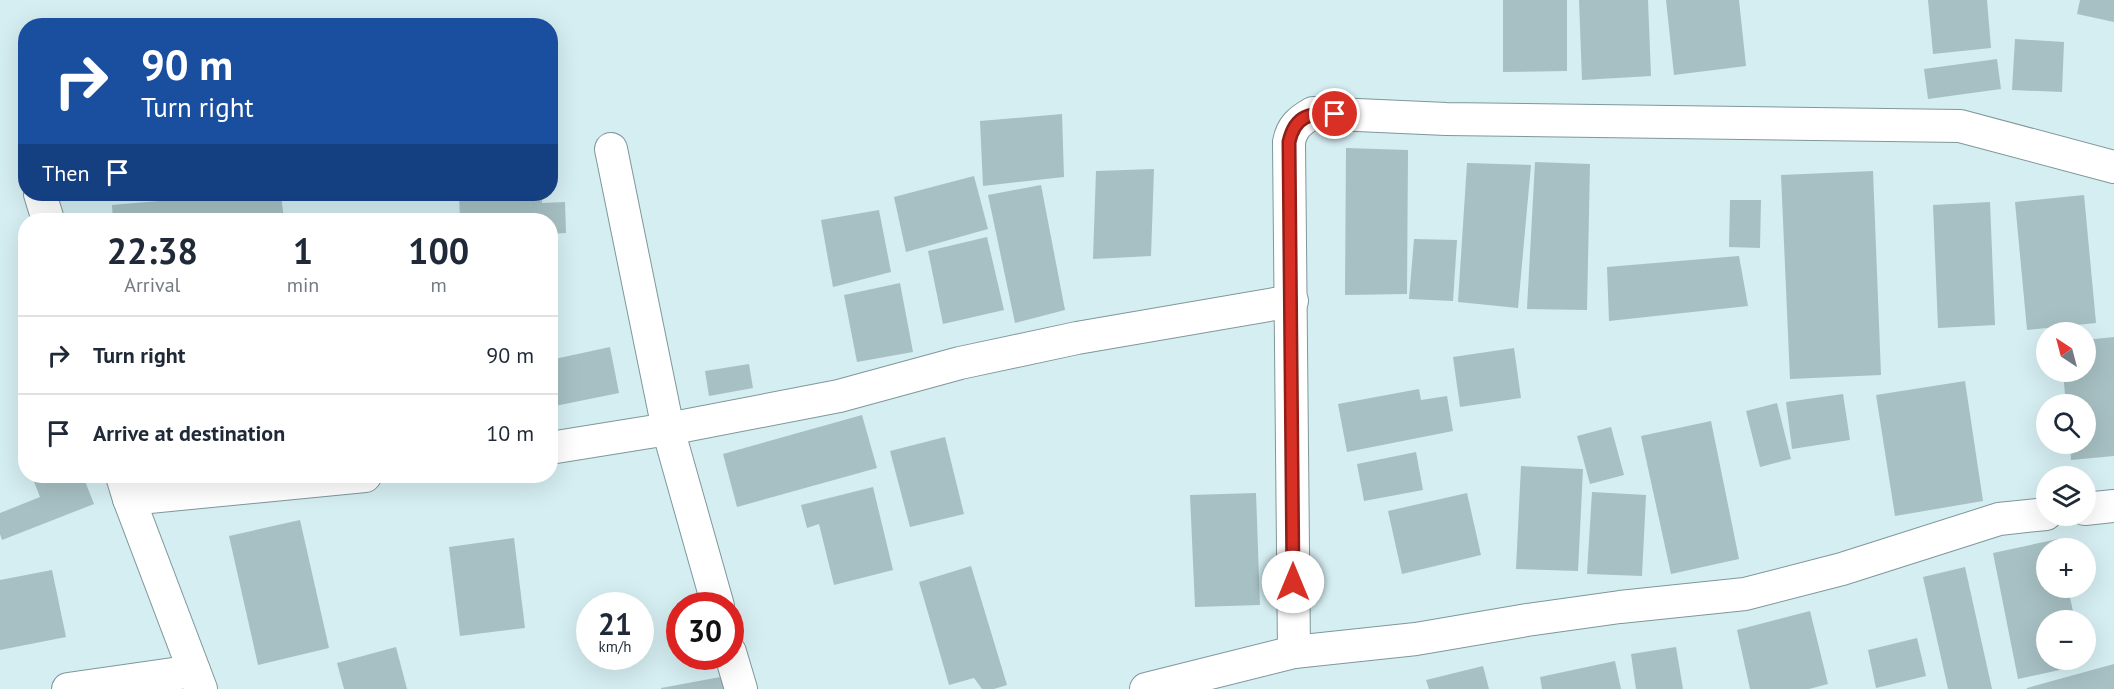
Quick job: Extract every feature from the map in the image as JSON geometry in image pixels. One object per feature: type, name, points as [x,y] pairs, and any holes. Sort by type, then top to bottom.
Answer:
[{"type":"street","points":[[1294,652],[1289,142],[1291,131],[1298,122],[1313,113],[1446,119],[1960,126],[2114,166]]},
{"type":"street","points":[[611,149],[668,429],[714,592]]},
{"type":"street","points":[[558,447],[668,429],[838,396],[960,363],[1077,338],[1292,301]]},
{"type":"street","points":[[68,689],[197,680],[126,487],[213,483]]},
{"type":"street","points":[[2096,508],[2114,506]]},
{"type":"street","points":[[1146,689],[1294,652],[1416,639],[1620,607],[1745,594],[1842,569],[1999,519],[2036,515]]},
{"type":"street","points":[[735,670],[741,689]]},
{"type":"building","points":[[1503,0],[1567,0],[1567,71],[1503,72]]},
{"type":"building","points":[[1579,0],[1648,0],[1651,76],[1582,80]]},
{"type":"building","points":[[1666,0],[1739,0],[1746,66],[1674,75]]},
{"type":"building","points":[[1928,0],[1987,0],[1991,48],[1933,54]]},
{"type":"building","points":[[2080,0],[2114,0],[2114,22],[2077,14]]},
{"type":"building","points":[[2015,39],[2064,42],[2062,92],[2012,90]]},
{"type":"building","points":[[1997,59],[2001,89],[1928,99],[1924,69]]},
{"type":"building","points":[[1062,114],[1064,177],[983,186],[980,121]]},
{"type":"building","points":[[1346,148],[1408,150],[1407,294],[1345,295]]},
{"type":"building","points":[[1535,162],[1590,164],[1587,310],[1527,309]]},
{"type":"building","points":[[1467,163],[1531,165],[1518,308],[1458,302]]},
{"type":"building","points":[[1154,169],[1151,256],[1093,259],[1096,171]]},
{"type":"building","points":[[1873,171],[1881,375],[1790,379],[1781,175]]},
{"type":"building","points":[[974,176],[988,229],[906,252],[894,197]]},
{"type":"building","points":[[1041,185],[1065,310],[1015,323],[988,195]]},
{"type":"building","points":[[2084,195],[2096,322],[2036,322],[2036,329],[2027,330],[2015,202]]},
{"type":"building","points":[[1730,200],[1761,200],[1760,248],[1729,247]]},
{"type":"building","points":[[159,201],[282,201],[283,213],[113,213],[112,205]]},
{"type":"building","points":[[459,201],[565,202],[566,233],[558,234],[558,213],[460,213]]},
{"type":"building","points":[[1990,202],[1995,325],[1938,328],[1933,205]]},
{"type":"building","points":[[879,210],[891,272],[833,287],[821,220]]},
{"type":"building","points":[[987,237],[1004,310],[943,324],[928,251]]},
{"type":"building","points":[[1414,239],[1457,240],[1453,301],[1409,299]]},
{"type":"building","points":[[1739,256],[1748,306],[1609,321],[1607,267]]},
{"type":"building","points":[[900,283],[913,352],[857,362],[844,295]]},
{"type":"building","points":[[2114,337],[2114,456],[2071,460],[2071,454],[2096,454],[2096,394],[2065,394],[2064,382],[2096,382],[2096,339]]},
{"type":"building","points":[[610,347],[619,393],[558,405],[558,358]]},
{"type":"building","points":[[1514,348],[1521,398],[1460,407],[1453,357]]},
{"type":"building","points":[[749,364],[753,388],[709,396],[705,371]]},
{"type":"building","points":[[1965,381],[1983,501],[1895,516],[1876,395]]},
{"type":"building","points":[[1419,389],[1421,400],[1447,396],[1453,431],[1347,452],[1338,404]]},
{"type":"building","points":[[1843,394],[1850,440],[1792,449],[1786,402]]},
{"type":"building","points":[[1777,403],[1791,459],[1760,467],[1746,411]]},
{"type":"building","points":[[862,415],[877,468],[737,507],[723,454]]},
{"type":"building","points":[[1711,421],[1739,559],[1671,574],[1641,436]]},
{"type":"building","points":[[1611,427],[1624,475],[1590,484],[1577,436]]},
{"type":"building","points":[[945,437],[964,514],[910,527],[890,451]]},
{"type":"building","points":[[1416,452],[1423,490],[1364,501],[1357,464]]},
{"type":"building","points":[[1521,466],[1583,469],[1578,571],[1516,569]]},
{"type":"building","points":[[35,483],[86,483],[94,504],[2,540],[0,513],[40,497]]},
{"type":"building","points":[[873,487],[893,570],[834,585],[819,524],[807,528],[801,505]]},
{"type":"building","points":[[1592,492],[1646,495],[1642,576],[1587,574]]},
{"type":"building","points":[[1256,493],[1260,605],[1195,607],[1190,495]]},
{"type":"building","points":[[1467,493],[1481,555],[1402,574],[1388,511]]},
{"type":"building","points":[[300,520],[329,648],[258,665],[229,536]]},
{"type":"building","points":[[514,538],[525,628],[460,636],[449,547]]},
{"type":"building","points":[[2036,544],[2036,598],[2070,598],[2073,610],[2036,610],[2036,670],[2060,670],[2018,679],[1993,553]]},
{"type":"building","points":[[971,566],[1007,685],[994,689],[982,689],[974,678],[949,685],[919,582]]},
{"type":"building","points":[[1965,567],[1992,689],[1948,689],[1923,577]]},
{"type":"building","points":[[52,570],[66,637],[0,650],[0,580]]},
{"type":"building","points":[[1810,611],[1828,684],[1809,689],[1750,689],[1737,630]]},
{"type":"building","points":[[1917,638],[1926,676],[1876,688],[1868,650]]},
{"type":"building","points":[[396,647],[407,689],[344,689],[337,663]]},
{"type":"building","points":[[1676,647],[1683,689],[1636,689],[1631,654]]},
{"type":"building","points":[[1615,661],[1621,689],[1542,689],[1540,677]]},
{"type":"building","points":[[2114,664],[2114,689],[2027,689],[2096,670]]},
{"type":"building","points":[[1483,666],[1489,689],[1429,689],[1426,680]]},
{"type":"building","points":[[731,675],[733,689],[661,689],[661,688]]},
{"type":"route","points":[[1293,582],[1289,142],[1291,131],[1298,122],[1313,113],[1335,114]]}]
